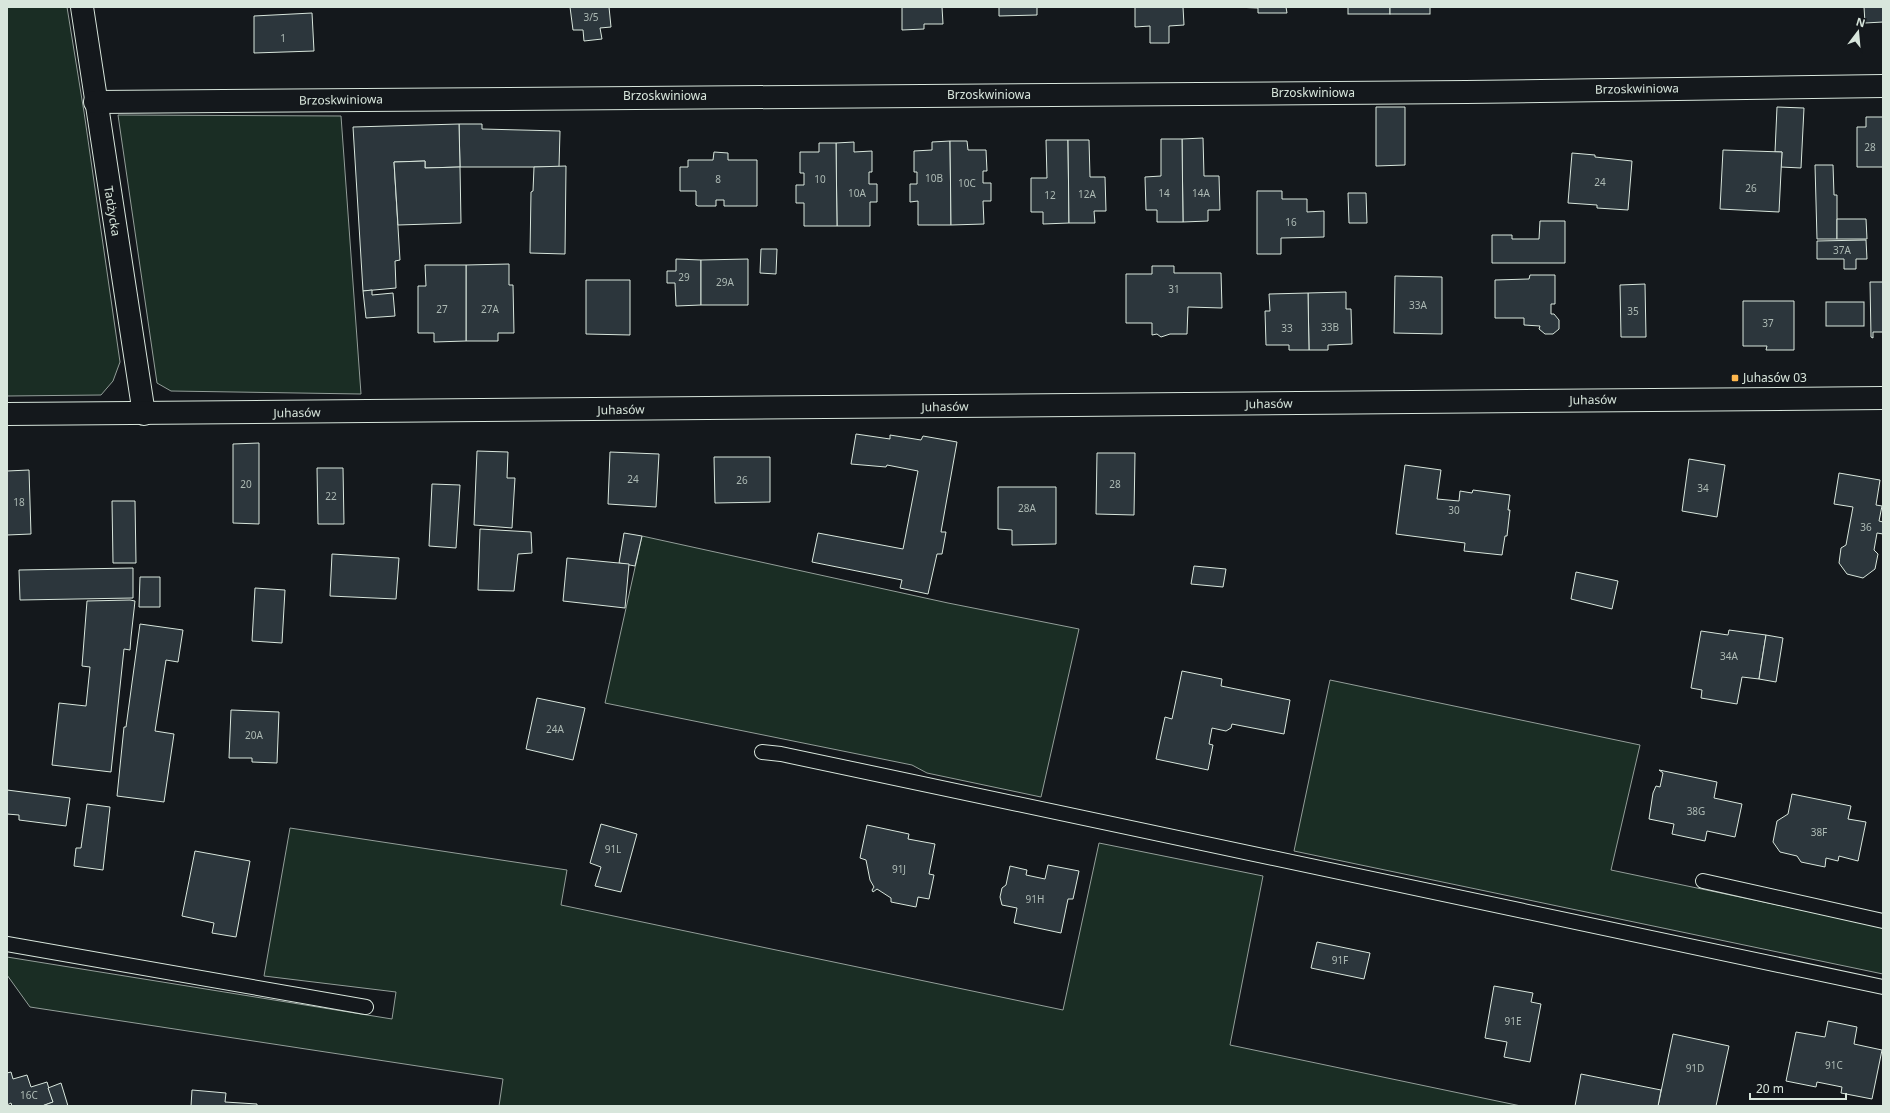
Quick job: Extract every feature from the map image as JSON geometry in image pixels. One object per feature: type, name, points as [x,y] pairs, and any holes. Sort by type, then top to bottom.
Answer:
[{"type":"street","name":"Tadżycka","points":[[82,7],[95,102],[144,414]]},
{"type":"street","name":"Brzoskwiniowa","points":[[95,102],[642,96],[1458,92],[1883,86]]},
{"type":"street","name":"Juhasów","points":[[7,414],[1883,398]]},
{"type":"lane","points":[[762,752],[781,754],[1883,987]]},
{"type":"lane","points":[[1703,881],[1883,920]]},
{"type":"lane","points":[[7,944],[366,1007]]},
{"type":"green space","points":[[7,7],[67,7],[84,112],[120,362],[113,381],[101,395],[7,396]]},
{"type":"green space","points":[[118,115],[341,116],[361,394],[171,391],[157,383]]},
{"type":"green space","points":[[642,536],[948,603],[1079,629],[1041,797],[927,773],[912,765],[605,703]]},
{"type":"green space","points":[[1330,680],[1640,745],[1611,870],[1883,927],[1883,974],[1294,851]]},
{"type":"green space","points":[[290,828],[567,870],[561,905],[1063,1010],[1099,843],[1263,876],[1230,1045],[1521,1106],[499,1106],[503,1079],[30,1007],[7,975],[7,957],[392,1019],[396,992],[264,976]]},
{"type":"building","points":[[570,7],[609,7],[611,27],[600,28],[602,39],[584,41],[583,30],[573,30]]},
{"type":"building","points":[[902,7],[942,7],[943,24],[924,24],[924,29],[902,30]]},
{"type":"building","points":[[999,7],[1037,7],[1037,15],[999,16]]},
{"type":"building","points":[[1135,7],[1183,7],[1184,25],[1169,26],[1169,43],[1150,43],[1150,26],[1135,27]]},
{"type":"building","points":[[1235,7],[1286,7],[1287,13],[1258,13],[1258,8]]},
{"type":"building","points":[[1348,7],[1390,7],[1390,14],[1348,14]]},
{"type":"building","points":[[1390,7],[1430,7],[1430,14],[1390,14]]},
{"type":"building","points":[[1864,7],[1883,7],[1883,22],[1865,23]]},
{"type":"building","points":[[312,13],[314,51],[254,53],[254,16]]},
{"type":"building","points":[[1376,107],[1405,107],[1405,165],[1376,166]]},
{"type":"building","points":[[1777,107],[1804,108],[1801,168],[1781,167],[1782,152],[1775,152]]},
{"type":"building","points":[[1866,117],[1883,117],[1883,167],[1857,167],[1857,127],[1866,127]]},
{"type":"building","points":[[459,124],[482,124],[482,129],[560,131],[559,167],[460,167]]},
{"type":"building","points":[[459,124],[460,167],[425,168],[425,161],[394,162],[400,260],[395,261],[396,288],[363,291],[353,127]]},
{"type":"building","points":[[1203,138],[1204,176],[1219,176],[1220,210],[1208,210],[1208,221],[1183,222],[1182,139]]},
{"type":"building","points":[[1161,139],[1182,139],[1183,222],[1157,222],[1157,210],[1146,210],[1145,177],[1161,176]]},
{"type":"building","points":[[1046,140],[1068,140],[1069,223],[1043,224],[1043,212],[1031,212],[1031,178],[1047,178]]},
{"type":"building","points":[[1068,140],[1089,140],[1090,177],[1105,177],[1106,211],[1094,211],[1095,223],[1069,223]]},
{"type":"building","points":[[950,141],[951,225],[918,225],[918,201],[910,202],[910,184],[917,184],[917,172],[914,172],[914,151],[932,150],[932,142]]},
{"type":"building","points":[[950,141],[967,141],[968,150],[986,150],[987,171],[983,171],[983,183],[991,183],[991,201],[983,201],[984,224],[951,225]]},
{"type":"building","points":[[854,142],[854,152],[872,151],[872,172],[869,172],[869,184],[877,184],[877,202],[870,202],[870,226],[837,226],[836,143]]},
{"type":"building","points":[[819,143],[836,143],[837,226],[804,226],[804,203],[796,203],[796,185],[804,185],[804,173],[800,173],[800,152],[819,152]]},
{"type":"building","points":[[1723,150],[1782,152],[1779,212],[1720,209]]},
{"type":"building","points":[[714,152],[728,153],[728,160],[757,160],[757,206],[724,206],[724,200],[716,200],[716,206],[698,206],[696,205],[696,191],[680,191],[680,167],[688,167],[688,160],[713,160]]},
{"type":"building","points":[[1572,153],[1632,161],[1628,210],[1597,208],[1597,205],[1568,203]]},
{"type":"building","points":[[425,161],[425,168],[460,167],[461,223],[398,225],[394,162]]},
{"type":"building","points":[[1815,165],[1833,165],[1834,195],[1837,195],[1837,239],[1817,239]]},
{"type":"building","points":[[566,166],[565,254],[530,253],[531,192],[533,191],[534,167]]},
{"type":"building","points":[[1257,191],[1282,191],[1282,199],[1307,199],[1307,212],[1324,211],[1324,237],[1281,238],[1281,254],[1257,254]]},
{"type":"building","points":[[1348,193],[1366,193],[1367,223],[1349,223]]},
{"type":"building","points":[[1837,219],[1866,219],[1867,239],[1837,239]]},
{"type":"building","points":[[1540,221],[1565,221],[1565,263],[1492,263],[1492,235],[1512,235],[1512,239],[1539,239]]},
{"type":"building","points":[[1866,240],[1867,259],[1856,259],[1856,269],[1844,269],[1844,259],[1817,259],[1817,241]]},
{"type":"building","points":[[761,249],[777,249],[776,274],[760,273]]},
{"type":"building","points":[[676,259],[701,260],[701,305],[676,306],[675,283],[667,283],[667,271],[676,271]]},
{"type":"building","points":[[748,259],[748,305],[701,305],[701,260]]},
{"type":"building","points":[[509,264],[509,285],[513,285],[514,333],[498,333],[498,341],[466,341],[466,265]]},
{"type":"building","points":[[425,265],[466,265],[466,341],[434,342],[434,333],[418,333],[418,286],[426,286]]},
{"type":"building","points":[[1152,266],[1174,266],[1174,273],[1221,273],[1222,308],[1188,307],[1187,334],[1170,334],[1161,337],[1157,334],[1152,335],[1152,323],[1126,323],[1126,274],[1152,274]]},
{"type":"building","points":[[1530,275],[1555,275],[1555,304],[1551,304],[1551,314],[1554,314],[1559,320],[1559,329],[1553,334],[1545,334],[1539,329],[1540,326],[1524,325],[1524,318],[1495,318],[1495,280],[1529,279]]},
{"type":"building","points":[[1395,276],[1442,277],[1442,334],[1394,333]]},
{"type":"building","points":[[586,280],[630,280],[630,335],[586,334]]},
{"type":"building","points":[[1870,282],[1883,282],[1883,332],[1873,332],[1873,338],[1871,337]]},
{"type":"building","points":[[1645,284],[1646,337],[1621,337],[1620,285]]},
{"type":"building","points":[[372,290],[372,295],[393,293],[395,316],[366,318],[363,291]]},
{"type":"building","points":[[1346,292],[1346,309],[1351,309],[1352,344],[1328,345],[1328,350],[1309,350],[1308,293]]},
{"type":"building","points":[[1308,293],[1309,350],[1289,350],[1289,345],[1266,345],[1265,311],[1270,311],[1269,294]]},
{"type":"building","points":[[1743,301],[1794,301],[1794,350],[1766,350],[1767,346],[1743,346]]},
{"type":"building","points":[[1826,302],[1864,302],[1864,326],[1826,326]]},
{"type":"building","points":[[856,434],[890,439],[890,435],[921,440],[923,436],[957,442],[941,532],[946,532],[942,554],[937,554],[928,594],[900,588],[902,580],[812,562],[818,533],[903,549],[918,471],[887,465],[886,467],[851,464]]},
{"type":"building","points":[[259,443],[259,524],[233,523],[233,444]]},
{"type":"building","points":[[477,451],[508,452],[507,478],[515,478],[512,528],[474,525]]},
{"type":"building","points":[[610,452],[659,454],[656,507],[608,504]]},
{"type":"building","points":[[1097,453],[1135,453],[1134,515],[1096,514]]},
{"type":"building","points":[[714,457],[770,457],[770,502],[715,503]]},
{"type":"building","points":[[1689,459],[1725,465],[1717,517],[1682,511]]},
{"type":"building","points":[[1405,465],[1441,470],[1437,499],[1459,501],[1460,491],[1472,493],[1473,490],[1510,495],[1507,536],[1505,536],[1502,555],[1464,551],[1465,543],[1396,534]]},
{"type":"building","points":[[317,468],[343,468],[344,524],[318,524]]},
{"type":"building","points":[[29,470],[31,534],[7,535],[7,471]]},
{"type":"building","points":[[1839,473],[1880,480],[1876,505],[1882,506],[1879,521],[1883,522],[1883,534],[1877,533],[1874,550],[1878,554],[1875,569],[1863,578],[1847,574],[1839,563],[1841,548],[1846,545],[1853,507],[1834,504]]},
{"type":"building","points":[[432,484],[460,485],[456,548],[429,546]]},
{"type":"building","points":[[998,487],[1056,487],[1056,544],[1012,545],[1012,530],[998,529]]},
{"type":"building","points":[[112,501],[135,501],[136,563],[113,563]]},
{"type":"building","points":[[480,529],[531,532],[532,553],[518,554],[514,591],[478,590]]},
{"type":"building","points":[[624,533],[642,536],[635,566],[619,563]]},
{"type":"building","points":[[332,554],[399,558],[396,599],[330,596]]},
{"type":"building","points":[[567,558],[629,564],[625,608],[563,601]]},
{"type":"building","points":[[1194,566],[1226,569],[1223,587],[1191,584]]},
{"type":"building","points":[[133,568],[133,598],[20,600],[19,570]]},
{"type":"building","points":[[1576,572],[1618,581],[1612,609],[1571,599]]},
{"type":"building","points":[[140,577],[160,577],[160,607],[139,607]]},
{"type":"building","points":[[255,588],[285,590],[282,643],[252,641]]},
{"type":"building","points":[[87,601],[135,601],[130,650],[124,649],[111,772],[52,765],[59,703],[86,706],[90,667],[82,666]]},
{"type":"building","points":[[140,624],[183,630],[178,662],[166,660],[155,731],[174,734],[164,802],[117,796],[124,727],[126,727]]},
{"type":"building","points":[[1729,630],[1766,635],[1759,679],[1742,677],[1737,704],[1701,698],[1702,690],[1691,688],[1701,631],[1728,635]]},
{"type":"building","points":[[1766,635],[1783,638],[1776,682],[1759,679]]},
{"type":"building","points":[[1182,671],[1222,679],[1221,686],[1290,700],[1284,734],[1232,724],[1231,728],[1226,731],[1212,728],[1209,744],[1213,745],[1208,770],[1156,759],[1165,717],[1172,719]]},
{"type":"building","points":[[537,698],[585,708],[573,760],[526,749]]},
{"type":"building","points":[[231,710],[279,712],[277,763],[252,762],[252,758],[229,758]]},
{"type":"building","points":[[1659,770],[1717,782],[1714,798],[1742,804],[1735,837],[1707,831],[1705,841],[1672,834],[1674,824],[1649,819],[1653,793],[1656,786],[1660,787],[1663,773]]},
{"type":"building","points":[[7,790],[70,798],[66,826],[19,820],[19,815],[7,814]]},
{"type":"building","points":[[1792,794],[1851,806],[1848,819],[1866,822],[1858,861],[1839,856],[1838,861],[1826,858],[1825,867],[1801,862],[1797,856],[1780,852],[1773,842],[1777,821],[1788,814]]},
{"type":"building","points":[[87,804],[110,807],[103,870],[74,866],[76,848],[81,848]]},
{"type":"building","points":[[601,824],[637,834],[621,892],[595,886],[601,867],[590,863]]},
{"type":"building","points":[[867,825],[909,834],[908,839],[935,844],[929,874],[934,875],[929,899],[918,897],[916,907],[891,902],[891,898],[877,889],[873,892],[872,890],[874,887],[870,880],[866,860],[860,858]]},
{"type":"building","points":[[195,851],[250,861],[236,937],[212,933],[214,923],[182,916]]},
{"type":"building","points":[[1048,865],[1079,871],[1073,899],[1068,899],[1061,933],[1014,923],[1017,908],[1002,905],[1000,897],[1002,888],[1006,885],[1010,866],[1027,870],[1026,875],[1045,879]]},
{"type":"building","points":[[1317,942],[1370,953],[1364,979],[1311,968]]},
{"type":"building","points":[[1494,986],[1533,993],[1531,1002],[1541,1004],[1530,1062],[1504,1057],[1507,1042],[1485,1038]]},
{"type":"building","points":[[1828,1021],[1857,1027],[1854,1044],[1882,1050],[1872,1099],[1841,1093],[1842,1087],[1817,1082],[1816,1087],[1786,1081],[1796,1032],[1825,1037]]},
{"type":"building","points":[[1673,1034],[1729,1046],[1716,1106],[1658,1106]]},
{"type":"building","points":[[11,1072],[13,1079],[27,1075],[31,1087],[47,1082],[53,1102],[42,1106],[12,1106],[11,1103],[7,1105],[7,1073]]},
{"type":"building","points":[[1581,1074],[1661,1090],[1658,1106],[1575,1106]]},
{"type":"building","points":[[61,1083],[68,1106],[42,1106],[53,1102],[48,1088]]},
{"type":"building","points":[[192,1090],[226,1093],[225,1102],[257,1104],[257,1106],[191,1106]]},
{"type":"place","name":"Juhasów 03","points":[[1735,378]]}]
